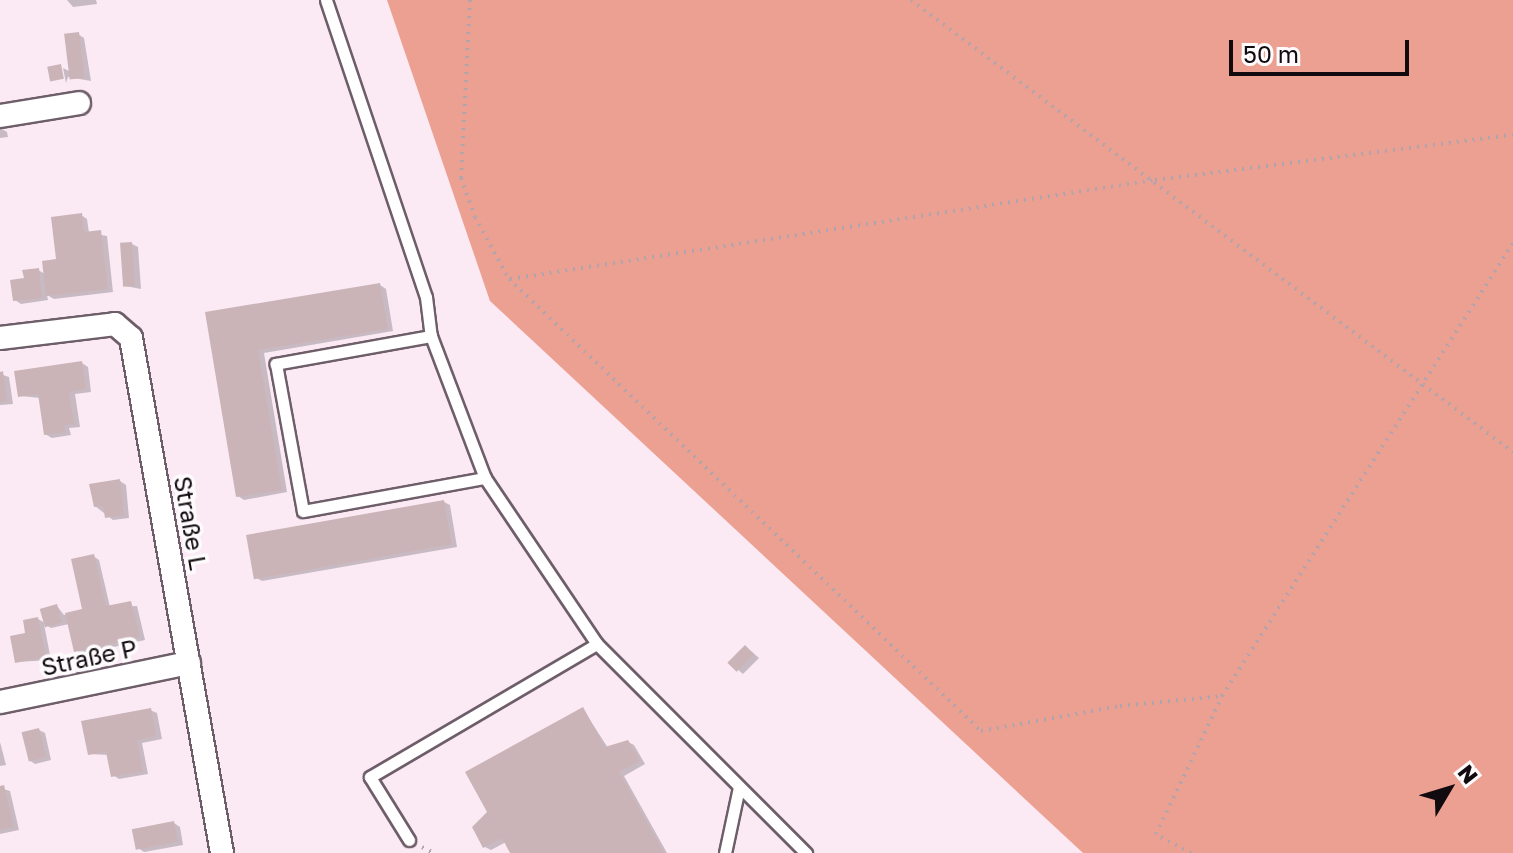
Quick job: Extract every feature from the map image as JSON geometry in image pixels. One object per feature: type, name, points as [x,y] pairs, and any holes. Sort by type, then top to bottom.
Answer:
[{"type":"street","points":[[0,116],[79,103]]},
{"type":"street","name":"Straße L","points":[[0,338],[115,324],[131,338],[222,853]]},
{"type":"street","name":"Straße P","points":[[0,702],[189,663]]},
{"type":"lane","points":[[326,0],[426,297],[431,336],[485,478],[597,644],[806,853]]},
{"type":"lane","points":[[431,336],[276,364],[303,511],[485,478]]},
{"type":"lane","points":[[409,840],[370,777],[597,644]]},
{"type":"lane","points":[[725,853],[739,787]]},
{"type":"path","points":[[470,0],[461,178],[475,217],[509,279],[981,731],[1134,704],[1222,696]]},
{"type":"path","points":[[911,0],[1155,180],[1513,452]]},
{"type":"path","points":[[509,279],[1155,180],[1513,135]]},
{"type":"path","points":[[1191,853],[1156,834],[1222,696],[1419,383],[1513,243]]},
{"type":"shaded area","points":[[387,0],[1513,0],[1513,853],[1083,853],[490,301]]},
{"type":"building","points":[[79,32],[85,78],[70,79],[64,34]]},
{"type":"building","points":[[61,64],[64,79],[50,81],[47,67]]},
{"type":"building","points":[[82,213],[84,232],[101,230],[108,289],[46,296],[42,261],[56,259],[51,217]]},
{"type":"building","points":[[132,242],[135,286],[123,287],[120,243]]},
{"type":"building","points":[[39,268],[42,298],[13,301],[10,280],[24,278],[22,270]]},
{"type":"building","points":[[380,283],[388,329],[258,350],[282,490],[236,497],[205,312]]},
{"type":"building","points":[[82,361],[86,389],[69,392],[74,424],[64,425],[65,432],[44,435],[38,394],[18,397],[14,371]]},
{"type":"building","points":[[3,371],[7,401],[0,402],[0,372]]},
{"type":"building","points":[[120,479],[124,515],[105,518],[103,506],[94,507],[89,484]]},
{"type":"building","points":[[444,500],[452,544],[254,579],[246,535]]},
{"type":"building","points":[[94,554],[106,606],[131,601],[140,637],[74,652],[65,613],[82,609],[71,559]]},
{"type":"building","points":[[57,604],[62,622],[45,627],[40,609]]},
{"type":"building","points":[[38,617],[46,657],[15,663],[10,636],[25,633],[23,620]]},
{"type":"building","points":[[745,645],[754,654],[737,672],[727,663]]},
{"type":"building","points":[[583,707],[605,747],[628,740],[640,761],[619,772],[664,853],[510,853],[502,838],[483,848],[472,827],[487,812],[465,772]]},
{"type":"building","points":[[151,708],[156,736],[137,740],[143,771],[111,777],[106,752],[88,755],[81,721]]},
{"type":"building","points":[[39,728],[46,757],[29,761],[22,732]]},
{"type":"building","points":[[4,785],[14,827],[0,830],[0,786]]},
{"type":"building","points":[[174,821],[178,842],[136,850],[132,829]]}]
